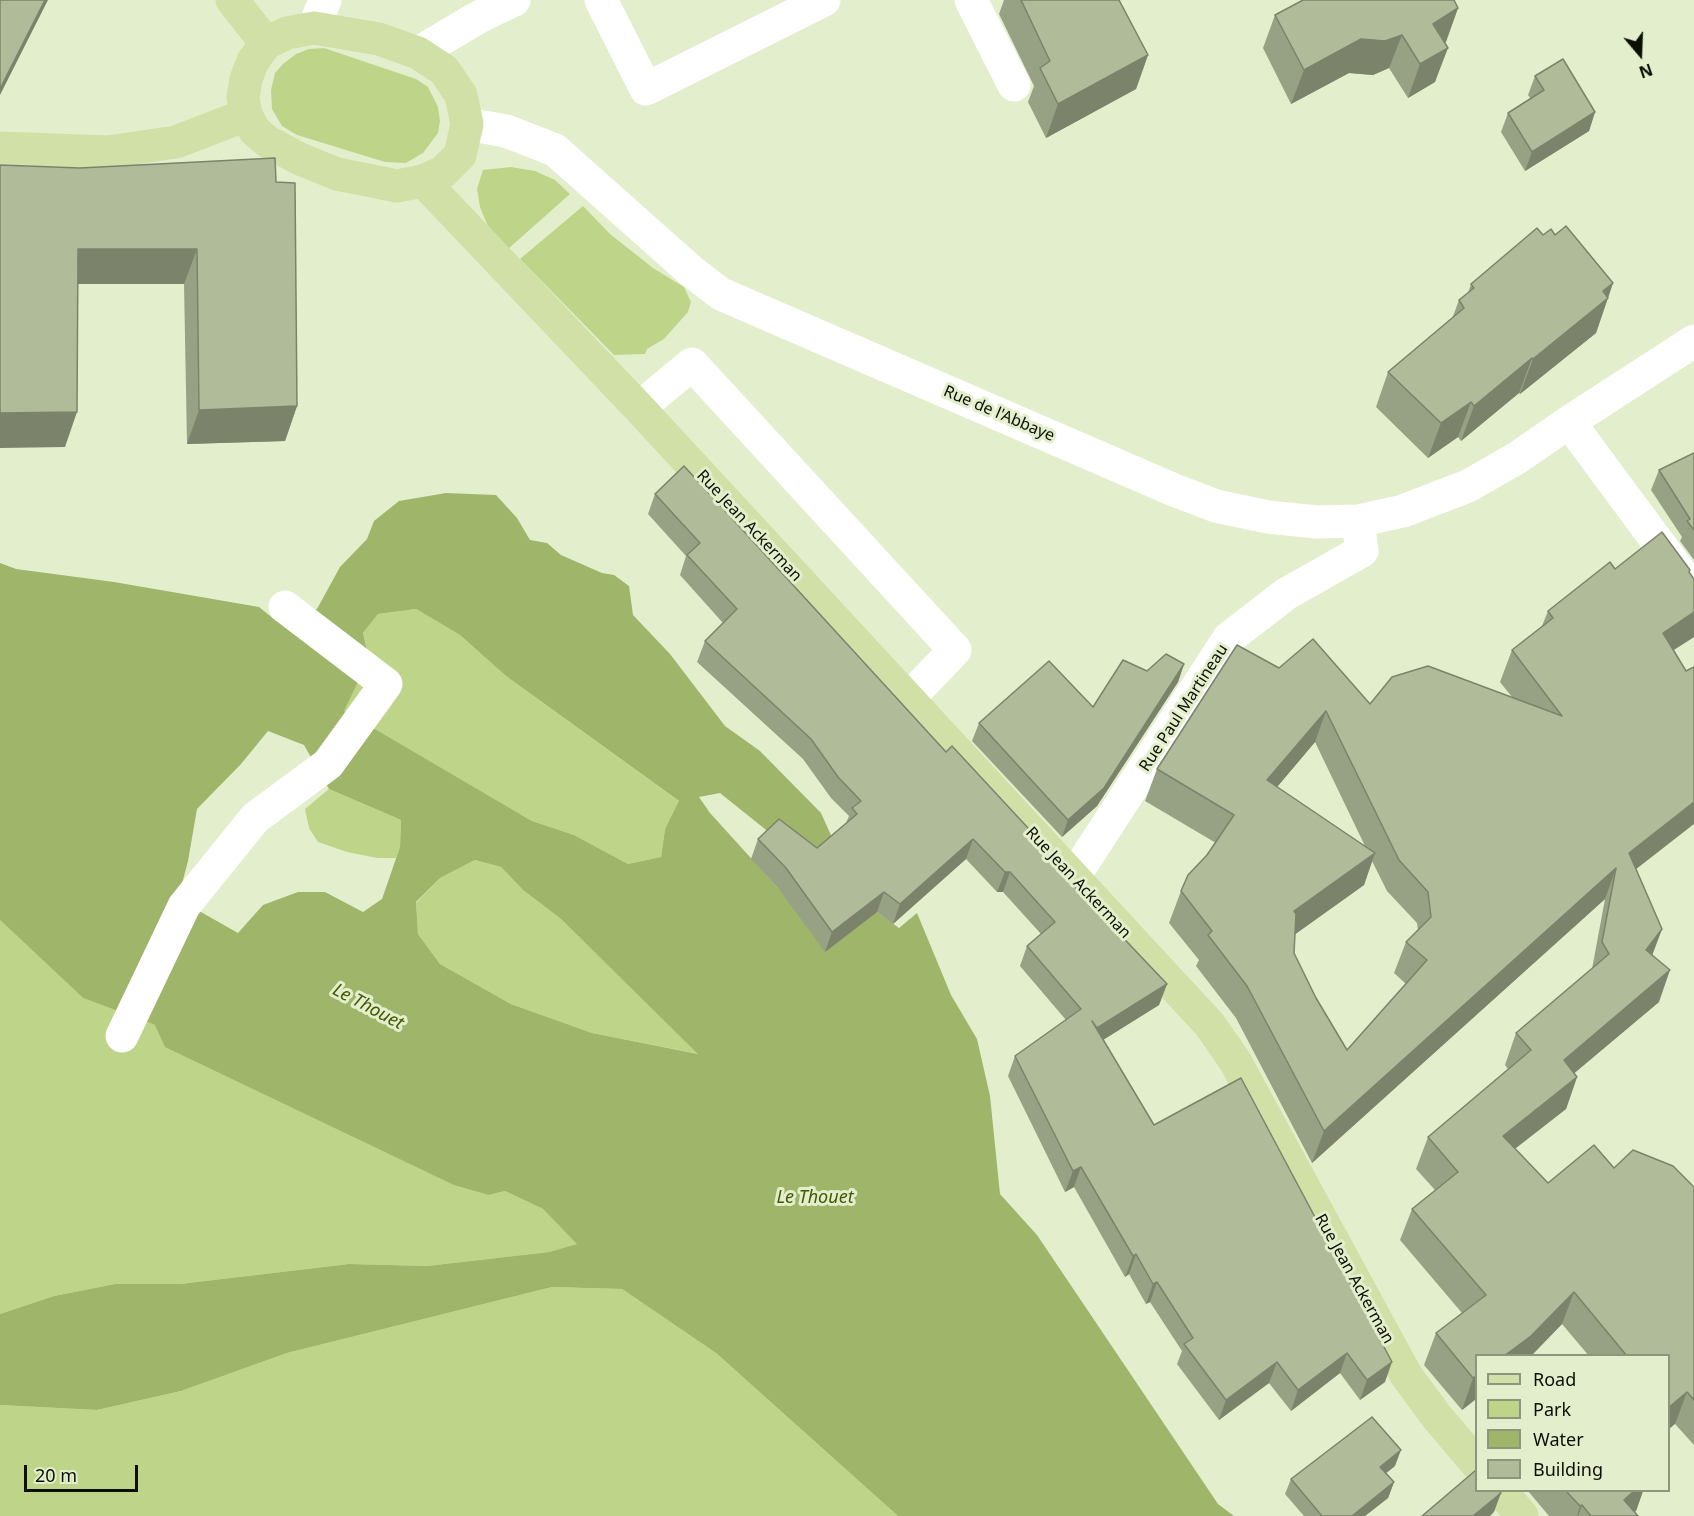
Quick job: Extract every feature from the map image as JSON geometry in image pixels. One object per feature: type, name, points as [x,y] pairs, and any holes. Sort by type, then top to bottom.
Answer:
[{"type":"main road","points":[[232,0],[266,43]]},
{"type":"main road","points":[[319,14],[418,53],[444,70],[461,95],[467,124],[460,155],[443,172],[423,182],[397,186],[337,174],[300,159],[268,142],[255,131],[246,116],[243,97],[246,79],[253,61],[266,43],[319,14]]},
{"type":"main road","points":[[0,148],[108,152],[176,142],[246,116]]},
{"type":"main road","name":"Rue Jean Ackerman","points":[[423,182],[639,408],[1210,1025],[1235,1061],[1406,1376],[1475,1462]]},
{"type":"main road","points":[[1501,1492],[1522,1516]]},
{"type":"street","points":[[418,53],[477,18],[514,0]]},
{"type":"street","points":[[601,0],[646,89],[824,0]]},
{"type":"street","points":[[971,0],[1014,85]]},
{"type":"street","name":"Rue de l'Abbaye","points":[[467,124],[506,131],[555,150],[691,271],[721,294],[1174,490],[1216,506],[1268,517],[1317,522],[1358,520],[1403,511],[1468,486],[1517,458],[1694,341]]},
{"type":"street","points":[[639,408],[692,364],[955,650],[909,698]]},
{"type":"street","points":[[1569,422],[1694,591]]},
{"type":"street","name":"Rue Paul Martineau","points":[[1073,878],[1229,638],[1286,594],[1362,551],[1358,520]]},
{"type":"street","points":[[122,1036],[184,906],[255,818],[328,764],[386,684],[285,607]]},
{"type":"green space","points":[[324,48],[416,79],[428,87],[438,107],[440,121],[438,133],[423,153],[406,163],[385,162],[297,135],[282,126],[272,109],[271,90],[275,73],[296,54],[309,49]]},
{"type":"green space","points":[[511,167],[535,171],[555,180],[570,194],[508,249],[496,238],[487,224],[480,207],[477,189],[483,170]]},
{"type":"green space","points":[[583,206],[610,234],[653,268],[684,287],[691,302],[688,312],[664,339],[647,349],[645,354],[614,355],[520,259]]},
{"type":"green space","points":[[416,609],[460,635],[506,676],[680,802],[665,829],[661,857],[628,864],[574,835],[532,821],[343,711],[369,659],[363,633],[378,614]]},
{"type":"green space","points":[[329,789],[401,820],[400,847],[396,858],[377,858],[347,852],[318,842],[309,828],[305,809]]},
{"type":"green space","points":[[475,860],[501,867],[523,890],[561,919],[699,1054],[592,1033],[511,1004],[440,964],[418,934],[416,903],[440,878]]},
{"type":"green space","points":[[0,920],[83,998],[155,1025],[489,1195],[505,1191],[543,1209],[578,1244],[549,1252],[427,1266],[349,1264],[180,1284],[115,1284],[54,1296],[0,1314]]},
{"type":"green space","points":[[552,1287],[622,1289],[716,1353],[898,1516],[0,1516],[0,1405],[97,1410],[181,1391],[287,1353]]},
{"type":"water","name":"Le Thouet","points":[[446,493],[496,495],[517,518],[530,540],[547,543],[561,555],[602,573],[614,575],[629,586],[633,615],[670,654],[725,726],[760,751],[821,813],[835,844],[806,862],[720,793],[699,797],[710,813],[779,889],[877,912],[899,928],[917,913],[951,995],[977,1039],[990,1096],[1000,1194],[1037,1235],[1218,1504],[1234,1516],[898,1516],[716,1353],[622,1289],[552,1287],[287,1353],[181,1391],[97,1410],[0,1405],[0,1314],[54,1296],[115,1284],[180,1284],[349,1264],[427,1266],[549,1252],[577,1244],[543,1209],[505,1191],[489,1195],[454,1185],[165,1047],[155,1025],[83,998],[0,920],[0,563],[16,569],[114,582],[259,607],[275,620],[295,625],[306,612],[317,609],[340,567],[367,539],[374,521],[399,501]],"holes":[[[416,609],[460,635],[506,676],[679,801],[665,829],[661,857],[628,864],[574,835],[532,821],[344,711],[369,659],[363,633],[378,614]],[[268,731],[304,745],[329,789],[401,820],[400,847],[382,899],[363,912],[325,892],[298,892],[263,905],[238,933],[178,899],[188,861],[197,809],[241,764]],[[475,860],[501,867],[523,890],[561,919],[698,1054],[592,1033],[511,1004],[440,964],[418,934],[416,902],[440,878]]]},
{"type":"building","points":[[0,0],[45,0],[0,89]]},
{"type":"building","points":[[1021,0],[1119,0],[1148,55],[1058,104],[1040,68],[1050,61]]},
{"type":"building","points":[[1303,0],[1454,0],[1458,8],[1433,24],[1448,48],[1420,64],[1402,35],[1385,41],[1361,39],[1304,70],[1275,15]]},
{"type":"building","points":[[1563,59],[1595,112],[1532,152],[1508,113],[1544,90],[1535,76]]},
{"type":"building","points":[[275,158],[276,182],[295,183],[297,406],[199,410],[197,249],[78,249],[77,412],[0,413],[0,165],[80,168]]},
{"type":"building","points":[[1566,226],[1613,283],[1603,291],[1608,298],[1474,406],[1471,402],[1441,423],[1388,372],[1464,308],[1459,300],[1474,288],[1471,284],[1537,228],[1543,235],[1551,229],[1555,235]]},
{"type":"building","points":[[1694,453],[1694,530],[1687,521],[1690,519],[1659,470]]},
{"type":"building","points":[[684,466],[946,752],[952,746],[1041,842],[1036,846],[1167,984],[1097,1028],[1092,1021],[1154,1125],[1241,1078],[1392,1362],[1367,1380],[1347,1353],[1298,1390],[1277,1362],[1226,1400],[1184,1344],[1193,1338],[1157,1282],[1153,1284],[1136,1254],[1133,1256],[1081,1167],[1073,1171],[1015,1056],[1081,1009],[1027,946],[1055,922],[1010,872],[1005,872],[973,839],[900,904],[884,892],[832,932],[786,868],[758,839],[779,819],[817,848],[857,814],[852,808],[861,801],[838,777],[811,739],[705,641],[737,609],[687,555],[700,543],[655,494]]},
{"type":"building","points":[[1662,532],[1694,579],[1694,612],[1663,633],[1686,671],[1694,667],[1694,802],[1629,853],[1662,929],[1646,950],[1670,970],[1564,1060],[1577,1077],[1503,1136],[1548,1183],[1594,1145],[1614,1168],[1633,1150],[1673,1166],[1694,1187],[1694,1400],[1687,1392],[1670,1406],[1670,1354],[1625,1354],[1574,1292],[1531,1336],[1507,1354],[1475,1354],[1475,1377],[1473,1378],[1436,1333],[1486,1295],[1412,1209],[1458,1172],[1428,1137],[1531,1050],[1516,1033],[1609,954],[1602,942],[1616,868],[1324,1131],[1247,986],[1208,935],[1212,931],[1181,891],[1188,875],[1207,855],[1234,815],[1157,769],[1237,645],[1279,668],[1313,639],[1370,704],[1392,677],[1428,666],[1562,716],[1512,650],[1553,618],[1548,611],[1610,562],[1615,569]],"holes":[[[1326,711],[1399,860],[1428,892],[1431,917],[1406,942],[1427,960],[1347,1050],[1316,998],[1294,953],[1296,914],[1294,911],[1375,853],[1267,780]]]},
{"type":"building","points":[[1166,654],[1184,664],[1104,788],[1068,820],[979,723],[1049,661],[1093,707],[1123,660],[1147,671]]},
{"type":"building","points":[[1372,1417],[1401,1450],[1380,1467],[1394,1482],[1352,1516],[1322,1516],[1291,1479]]},
{"type":"building","points":[[1475,1471],[1475,1492],[1501,1493],[1473,1516],[1422,1516]]},
{"type":"building","points":[[1567,1492],[1633,1492],[1624,1500],[1638,1516],[1591,1516],[1582,1505],[1580,1506]]}]
